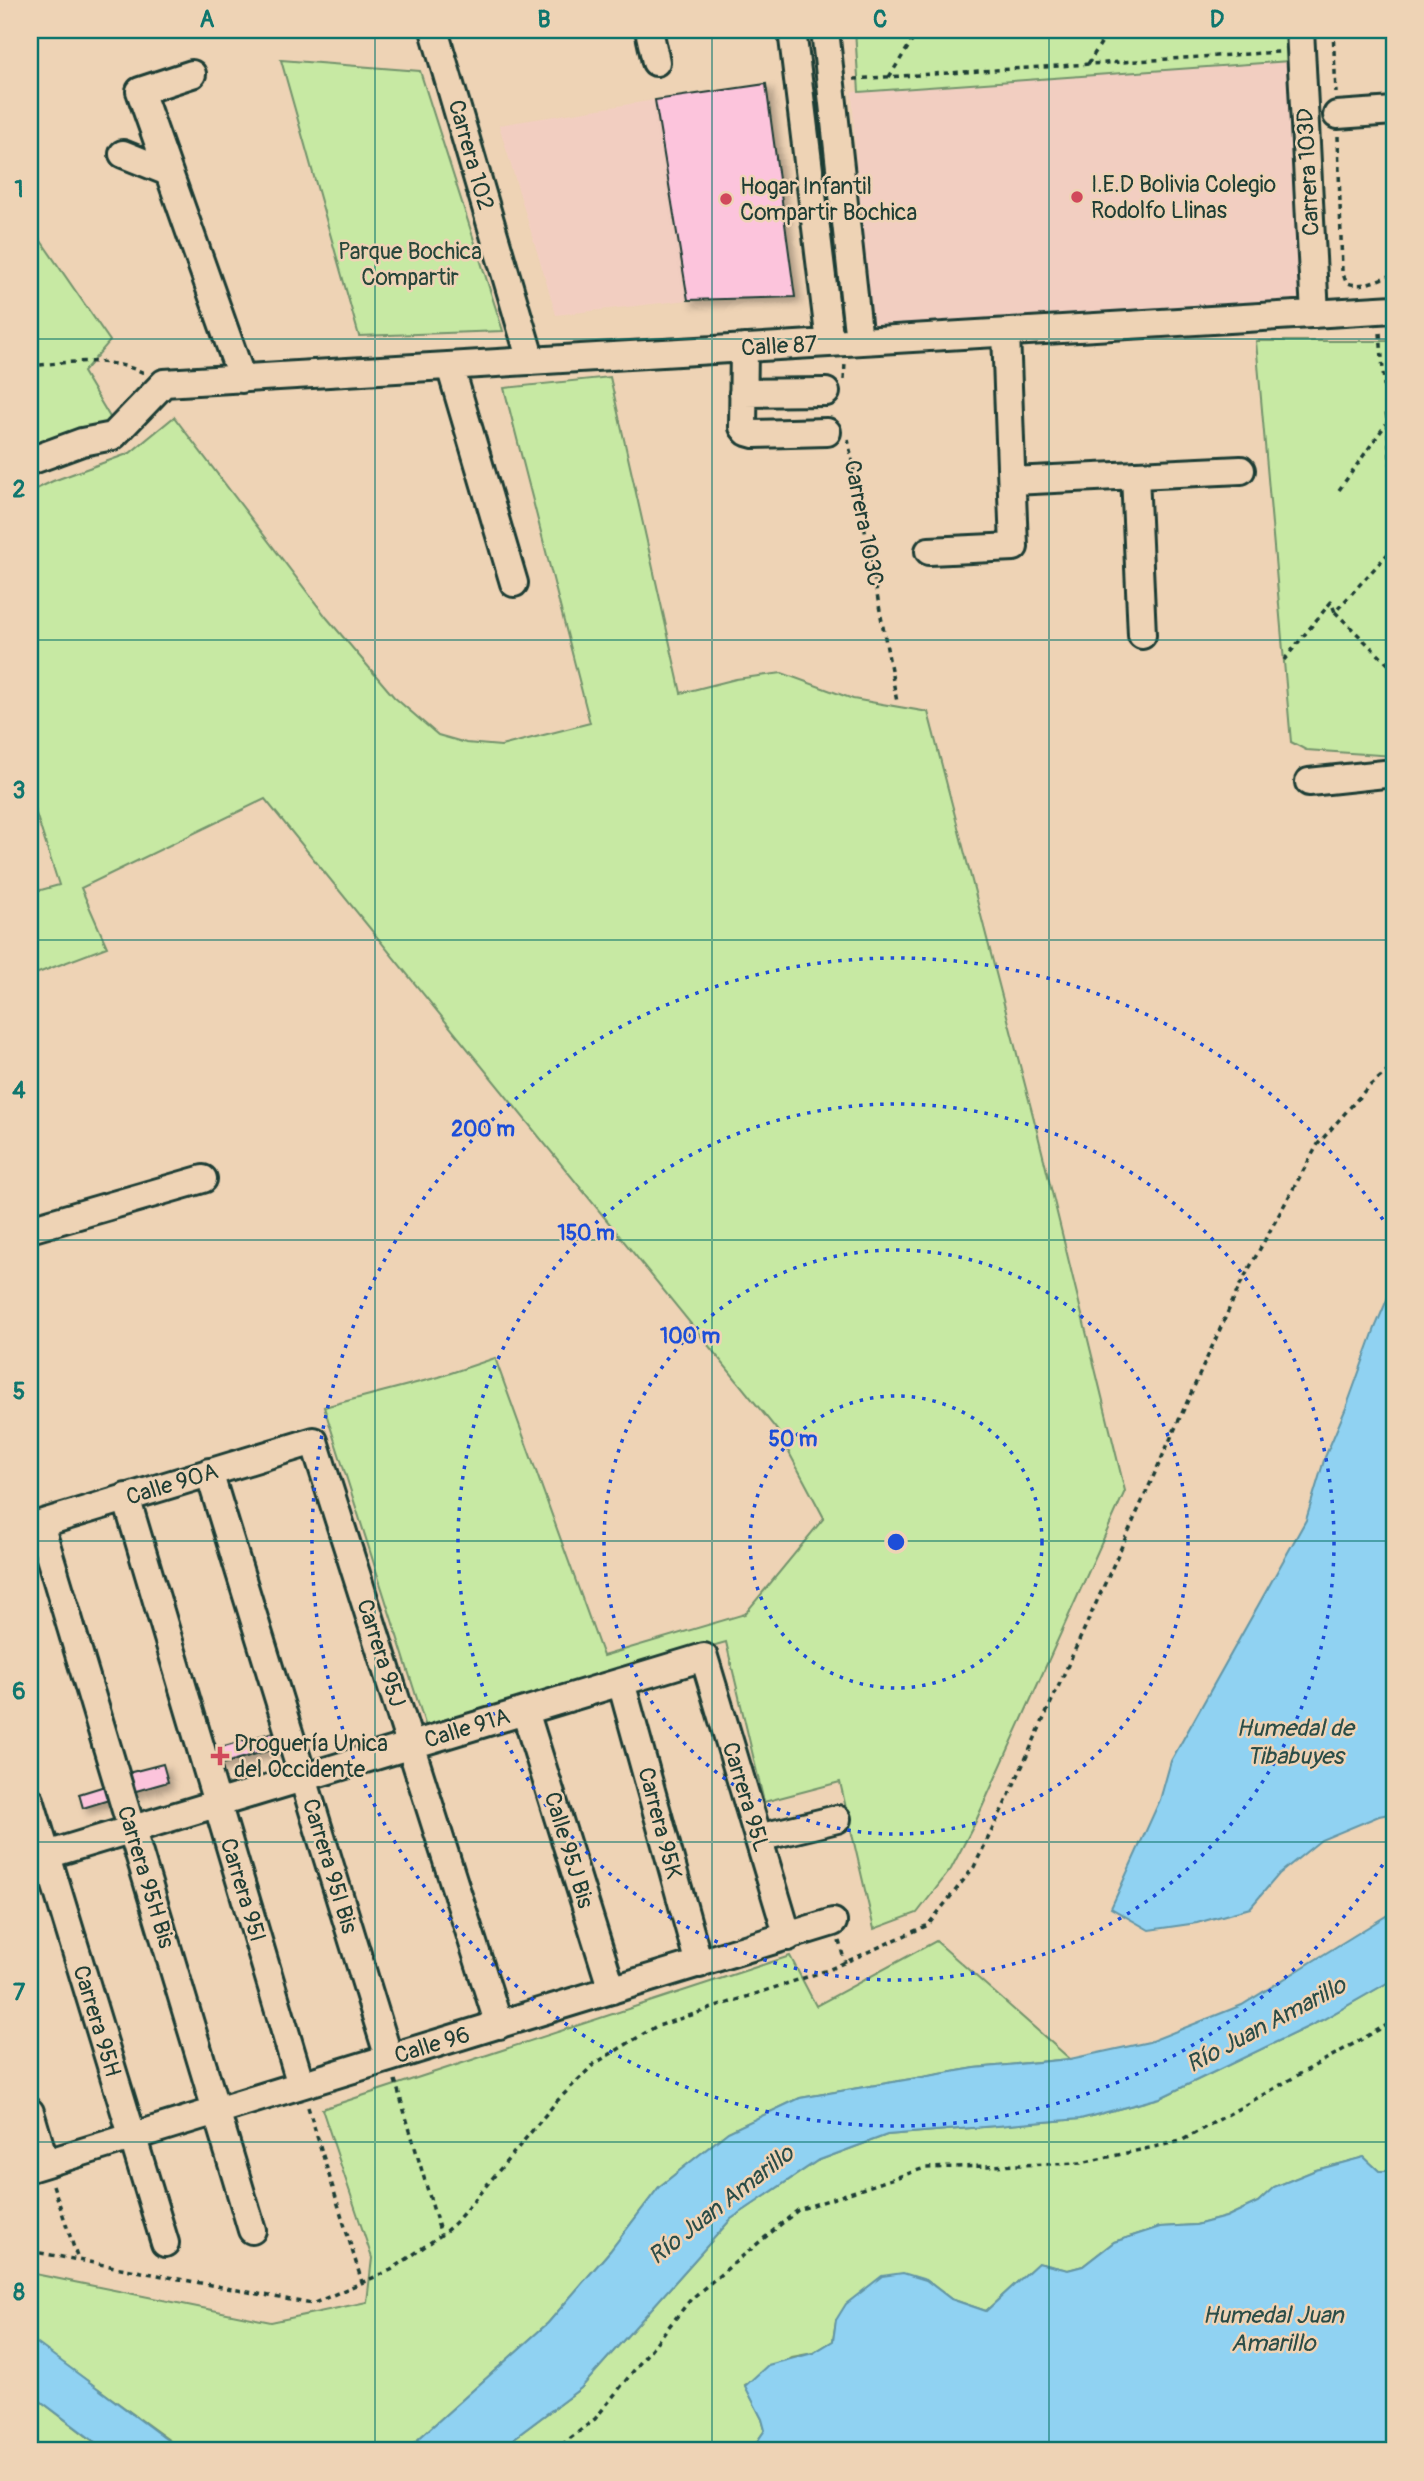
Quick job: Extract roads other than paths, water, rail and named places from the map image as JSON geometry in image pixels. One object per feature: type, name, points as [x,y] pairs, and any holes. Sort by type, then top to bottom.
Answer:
[{"type":"street","name":"Carrera 102","points":[[434,30],[531,361]]},
{"type":"street","points":[[649,30],[656,62]]},
{"type":"street","points":[[792,30],[845,342]]},
{"type":"street","points":[[825,30],[831,80],[845,342]]},
{"type":"street","name":"Carrera 103D","points":[[1301,40],[1315,314]]},
{"type":"street","points":[[192,74],[140,91],[242,379]]},
{"type":"street","points":[[1338,115],[1394,111]]},
{"type":"street","points":[[123,154],[168,172]]},
{"type":"street","name":"Calle 87","points":[[30,461],[82,442],[113,436],[164,383],[1386,309]]},
{"type":"street","points":[[929,551],[1014,547],[1006,333]]},
{"type":"street","points":[[744,348],[743,427],[747,432],[838,435]]},
{"type":"street","points":[[450,366],[514,583]]},
{"type":"street","points":[[743,393],[835,388]]},
{"type":"street","points":[[1012,481],[1241,470]]},
{"type":"street","points":[[1135,475],[1142,635]]},
{"type":"street","points":[[1309,782],[1394,773]]},
{"type":"street","points":[[30,1229],[202,1179]]},
{"type":"street","name":"Calle 90A","points":[[35,1525],[314,1441]]},
{"type":"street","name":"Carrera 95J","points":[[314,1441],[499,2025]]},
{"type":"street","name":"Carrera 95I Bis","points":[[209,1472],[389,2058]]},
{"type":"street","name":"Carrera 95I","points":[[125,1497],[301,2085]]},
{"type":"street","name":"Carrera 95H Bis","points":[[35,1525],[131,1829],[252,2230]]},
{"type":"street","name":"Calle 91A","points":[[38,1857],[704,1657]]},
{"type":"street","name":"Carrera 95L","points":[[704,1657],[788,1937]]},
{"type":"street","name":"Carrera 95K","points":[[621,1682],[699,1964]]},
{"type":"street","name":"Calle 95J Bis","points":[[525,1711],[612,1990]]},
{"type":"street","name":"Carrera 95H","points":[[30,1800],[38,1857],[165,2243]]},
{"type":"street","points":[[758,1838],[837,1819]]},
{"type":"street","name":"Calle 96","points":[[37,2165],[833,1922]]},
{"type":"street","points":[[30,2112],[37,2165]]},
{"type":"water","name":"Humedal de Tibabuyes","points":[[1394,1283],[1394,1813],[1379,1816],[1321,1840],[1279,1874],[1250,1908],[1197,1923],[1149,1930],[1111,1908],[1160,1800],[1171,1761],[1306,1520],[1325,1457]]},
{"type":"water","name":"Río Juan Amarillo","points":[[1394,1911],[1394,1979],[1322,2020],[1160,2098],[1080,2119],[887,2135],[817,2161],[731,2219],[581,2388],[497,2451],[405,2451],[548,2323],[610,2251],[659,2187],[728,2132],[800,2098],[975,2068],[1070,2059],[1149,2042],[1242,2005]]},
{"type":"water","name":"Humedal Juan Amarillo","points":[[1364,2157],[1379,2171],[1389,2171],[1394,2167],[1394,2451],[745,2451],[756,2443],[765,2430],[745,2386],[768,2365],[813,2353],[833,2341],[836,2320],[846,2304],[882,2276],[903,2273],[926,2280],[951,2299],[986,2311],[1038,2263],[1068,2270],[1083,2266],[1114,2242],[1160,2227],[1196,2225],[1226,2217],[1258,2202],[1274,2187],[1316,2170]]},
{"type":"water","points":[[30,2339],[182,2451],[107,2451],[30,2393]]},
{"type":"place","name":"I.E.D Bolivia Colegio Rodolfo Llinas","points":[[1077,197]]},
{"type":"place","name":"Hogar Infantil Compartir Bochica","points":[[726,199]]},
{"type":"place","name":"Droguería Unica del Occidente","points":[[220,1756]]},
{"type":"park label","name":"Parque Bochica Compartir","points":[[410,264]]}]
